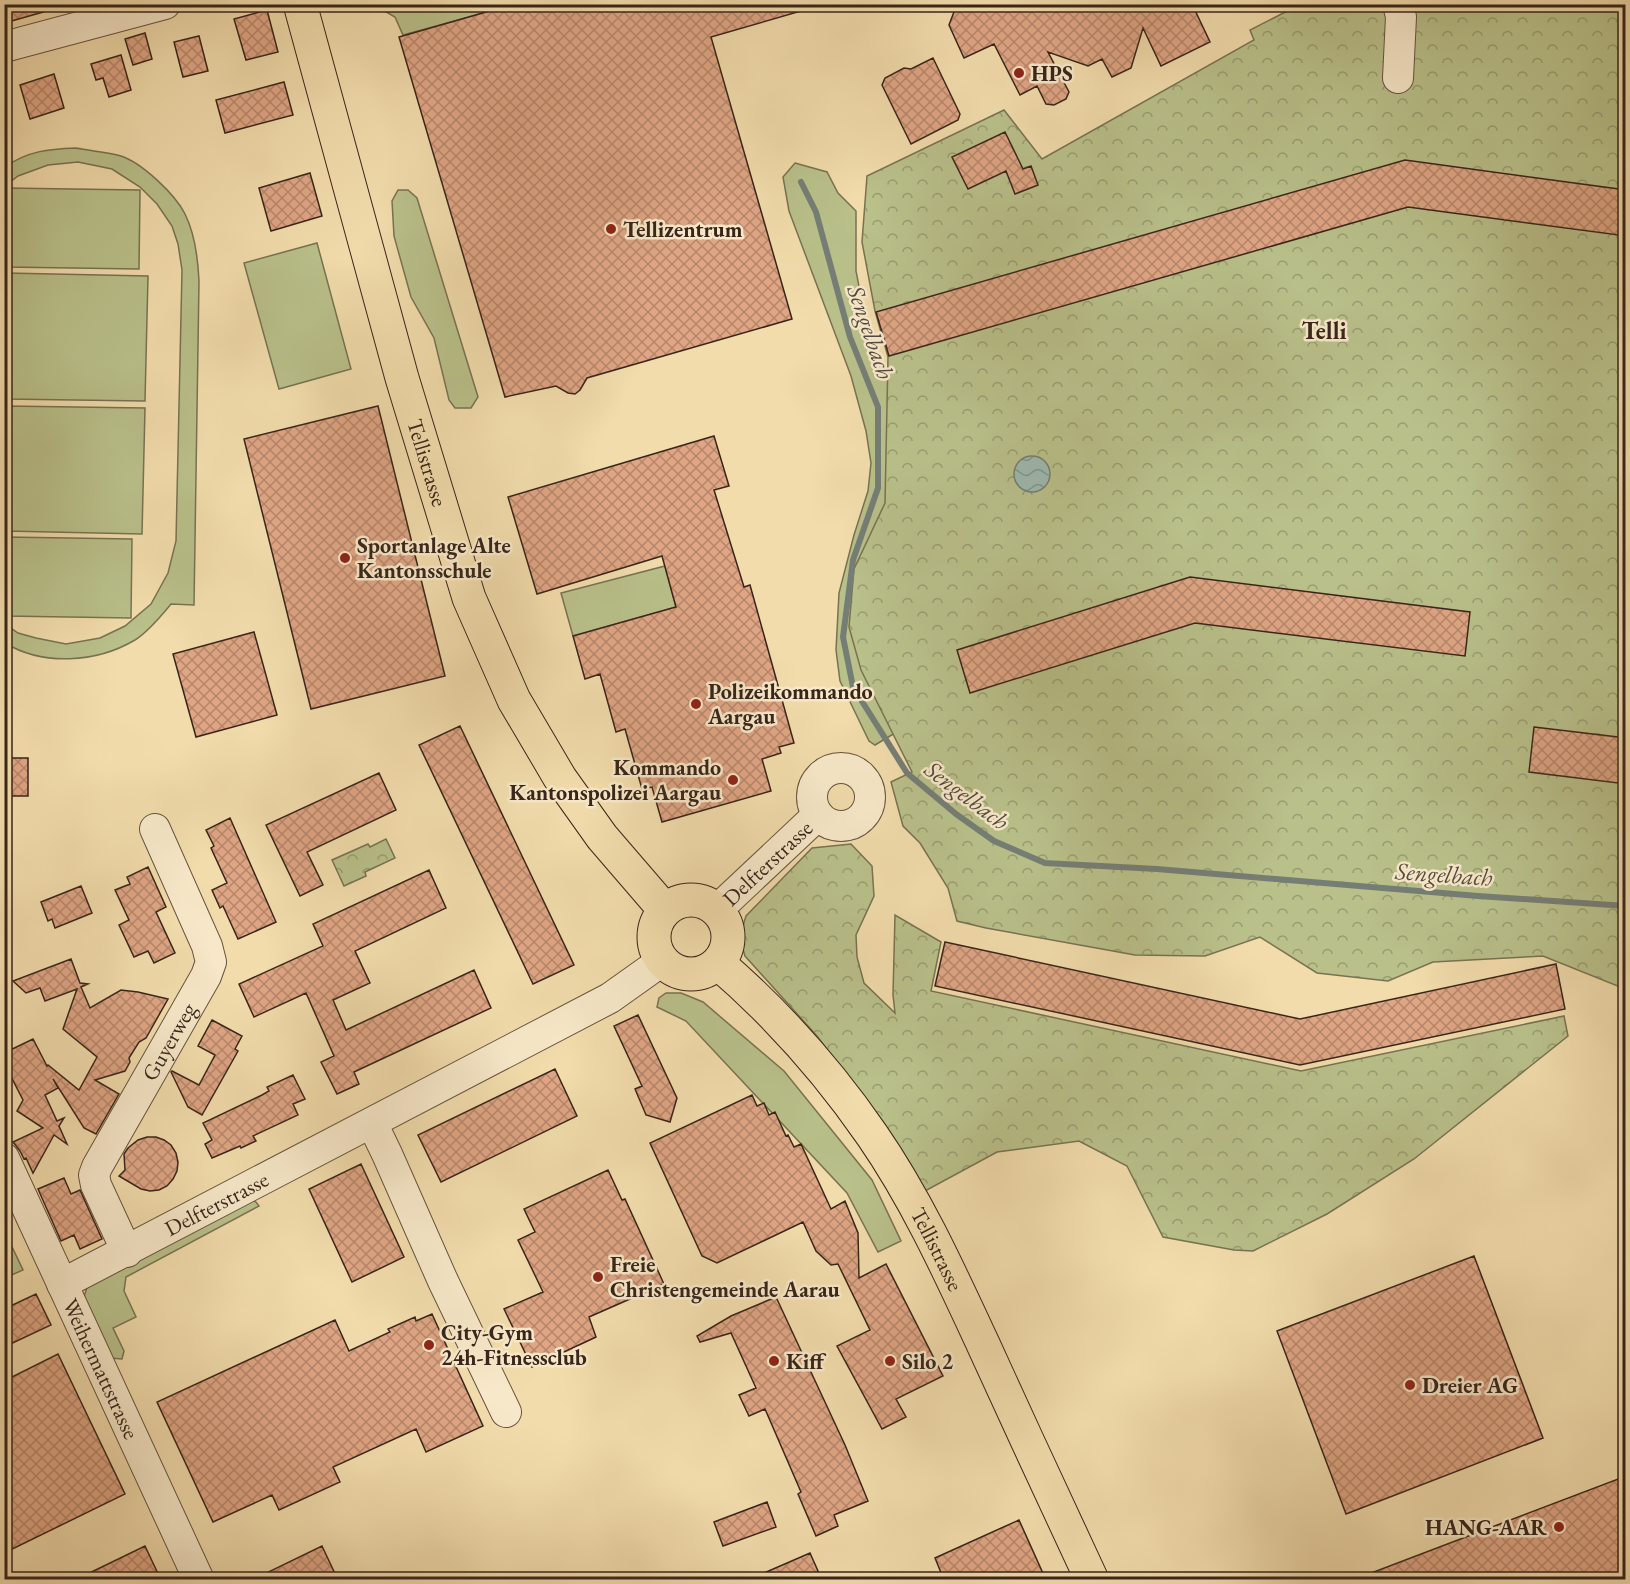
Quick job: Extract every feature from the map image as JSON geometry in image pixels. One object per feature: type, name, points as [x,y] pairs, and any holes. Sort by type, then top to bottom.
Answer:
[{"type":"main road","name":"Tellistrasse","points":[[300,4],[402,378],[469,598],[514,700],[560,778],[602,837],[664,909]]},
{"type":"main road","points":[[691,899],[700,900],[717,910],[727,926],[728,936],[727,946],[718,963],[694,974],[676,971],[662,961],[654,947],[653,939],[656,923],[664,909],[681,900],[691,899]]},
{"type":"main road","name":"Tellistrasse","points":[[718,963],[770,1011],[821,1068],[873,1136],[903,1185],[959,1292],[1092,1580]]},
{"type":"street","points":[[4,47],[165,4]]},
{"type":"street","points":[[1398,4],[1401,17],[1398,78]]},
{"type":"street","name":"Delfterstrasse","points":[[717,910],[818,815]]},
{"type":"street","name":"Guyerweg","points":[[127,1252],[96,1185],[94,1175],[212,962],[154,828]]},
{"type":"street","name":"Delfterstrasse","points":[[62,1284],[610,998],[662,961]]},
{"type":"street","points":[[372,1123],[443,1281],[506,1412]]},
{"type":"street","name":"Weihermattstrasse","points":[[4,1158],[199,1580]]},
{"type":"green space","points":[[428,4],[514,5],[403,35],[395,17],[381,9]]},
{"type":"green space","points":[[1299,5],[1625,5],[1625,989],[1543,956],[1433,962],[1388,981],[1317,973],[1260,937],[1205,956],[1135,955],[986,928],[957,921],[948,888],[920,843],[903,826],[891,782],[912,772],[861,670],[849,627],[854,569],[885,503],[888,357],[875,311],[862,242],[867,176],[1004,110],[1042,159],[1254,40],[1250,30]]},
{"type":"green space","points":[[76,148],[121,156],[148,172],[166,189],[185,214],[191,230],[199,281],[194,605],[171,604],[150,628],[135,640],[104,653],[70,659],[36,655],[5,643],[5,624],[18,633],[66,644],[100,638],[125,626],[151,604],[168,573],[176,541],[182,270],[178,244],[172,226],[157,204],[140,187],[112,169],[78,162],[48,165],[18,176],[5,186],[5,167],[22,157],[57,149]]},
{"type":"green space","points":[[795,163],[827,172],[838,193],[856,211],[856,271],[867,328],[880,364],[904,411],[905,727],[875,745],[869,741],[840,681],[836,650],[839,593],[868,491],[871,463],[866,431],[851,376],[789,211],[783,177]]},
{"type":"green space","points":[[5,188],[140,190],[139,269],[5,267]]},
{"type":"green space","points":[[398,190],[408,190],[417,198],[478,397],[471,408],[455,408],[449,400],[434,338],[411,297],[394,236],[392,201]]},
{"type":"green space","points":[[317,243],[351,369],[279,389],[244,263]]},
{"type":"green space","points":[[5,273],[148,276],[145,401],[5,399]]},
{"type":"green space","points":[[5,406],[145,408],[142,534],[5,531]]},
{"type":"green space","points":[[5,537],[132,539],[131,618],[5,616]]},
{"type":"green space","points":[[665,566],[676,607],[573,636],[561,593]]},
{"type":"green space","points":[[386,839],[395,858],[365,872],[366,876],[344,886],[332,860],[368,844],[370,847]]},
{"type":"green space","points":[[851,844],[872,866],[874,896],[856,935],[857,957],[864,983],[895,1013],[893,995],[895,915],[941,942],[931,991],[1301,1071],[1564,1016],[1568,1036],[1414,1159],[1327,1214],[1253,1251],[1234,1250],[1163,1237],[1127,1166],[1079,1141],[997,1152],[925,1191],[900,1149],[817,1036],[743,951],[742,936],[746,916],[812,848]]},
{"type":"green space","points":[[666,993],[681,993],[703,1002],[784,1071],[872,1180],[901,1241],[878,1252],[847,1193],[686,1021],[657,1007],[659,998]]},
{"type":"green space","points":[[252,1200],[259,1206],[126,1277],[124,1291],[136,1317],[113,1328],[124,1351],[122,1359],[110,1358],[84,1297],[87,1287]]},
{"type":"green space","points":[[4,1230],[23,1270],[5,1278],[4,1278]]},
{"type":"water","points":[[1032,456],[1045,461],[1050,474],[1045,487],[1032,492],[1019,487],[1014,474],[1019,461]]},
{"type":"building","points":[[4,4],[53,4],[54,9],[8,22]]},
{"type":"building","name":"Tellizentrum","points":[[514,4],[807,4],[808,9],[711,37],[792,319],[587,378],[575,394],[556,386],[505,397],[399,37]]},
{"type":"building","points":[[957,4],[1192,4],[1210,42],[1161,66],[1143,28],[1131,68],[1112,77],[1102,59],[1088,66],[1048,52],[1069,92],[1066,99],[1054,105],[1046,104],[1037,86],[1020,95],[994,44],[964,58],[949,25]]},
{"type":"building","points":[[267,10],[278,52],[246,60],[234,19]]},
{"type":"building","points":[[145,33],[152,59],[133,65],[125,39]]},
{"type":"building","points":[[199,36],[208,71],[183,77],[174,42]]},
{"type":"building","points":[[121,55],[131,90],[109,97],[103,78],[96,80],[91,64]]},
{"type":"building","points":[[933,58],[960,114],[958,120],[911,144],[882,85],[885,78],[904,68],[911,69]]},
{"type":"building","points":[[54,74],[64,108],[30,119],[20,85]]},
{"type":"building","points":[[284,82],[293,115],[225,133],[216,100]]},
{"type":"building","points":[[1005,132],[1023,169],[1031,166],[1038,185],[1015,194],[1006,171],[968,189],[952,157]]},
{"type":"building","points":[[1405,160],[1626,190],[1626,236],[1408,207],[889,356],[876,312]]},
{"type":"building","points":[[310,173],[322,216],[271,231],[259,188]]},
{"type":"building","name":"Sportanlage Alte Kantonsschule","points":[[378,406],[445,676],[311,709],[244,439]]},
{"type":"building","name":"Polizeikommando Aargau","points":[[714,436],[729,486],[714,490],[744,587],[750,585],[794,743],[779,747],[781,753],[762,759],[771,791],[662,822],[652,787],[642,789],[625,729],[616,732],[600,674],[585,679],[573,636],[676,607],[662,556],[537,594],[508,497]]},
{"type":"building","points":[[1190,577],[1470,612],[1465,656],[1195,623],[970,693],[957,650]]},
{"type":"building","points":[[254,632],[277,715],[196,737],[173,654]]},
{"type":"building","points":[[460,726],[574,965],[533,984],[419,745]]},
{"type":"building","points":[[1534,727],[1626,738],[1626,784],[1529,772]]},
{"type":"building","points":[[4,758],[28,758],[28,796],[4,796]]},
{"type":"building","points":[[379,773],[396,810],[307,852],[323,885],[300,896],[266,825]]},
{"type":"building","points":[[230,818],[276,922],[238,939],[223,906],[220,908],[212,890],[227,883],[211,848],[214,846],[206,830]]},
{"type":"building","points":[[148,867],[166,907],[156,912],[175,953],[154,963],[148,951],[134,957],[119,925],[129,920],[115,890],[130,884],[127,877]]},
{"type":"building","points":[[429,870],[446,908],[355,951],[370,983],[333,1000],[346,1030],[474,970],[491,1008],[354,1072],[359,1084],[337,1094],[321,1062],[334,1056],[306,993],[254,1017],[239,984],[323,946],[313,924]]},
{"type":"building","points":[[81,886],[92,913],[55,928],[52,919],[48,921],[41,902]]},
{"type":"building","points":[[945,942],[1300,1019],[1556,964],[1565,1009],[1300,1065],[935,986]]},
{"type":"building","points":[[71,959],[80,983],[88,984],[81,987],[90,1008],[121,990],[168,999],[146,1038],[139,1042],[129,1058],[130,1062],[125,1071],[95,1080],[119,1094],[96,1134],[84,1128],[53,1079],[58,1088],[45,1095],[57,1121],[64,1118],[59,1126],[67,1144],[54,1135],[33,1173],[26,1158],[24,1159],[13,1142],[43,1128],[17,1111],[23,1100],[4,1063],[4,1053],[33,1039],[47,1066],[79,1090],[97,1057],[63,1029],[77,989],[45,1001],[40,988],[26,993],[13,981]]},
{"type":"building","points":[[638,1015],[677,1098],[670,1122],[646,1115],[635,1089],[642,1086],[614,1026]]},
{"type":"building","points":[[212,1020],[242,1036],[235,1049],[238,1051],[202,1115],[188,1107],[171,1072],[199,1085],[215,1055],[198,1046]]},
{"type":"building","points":[[555,1069],[577,1116],[441,1182],[418,1135]]},
{"type":"building","points":[[293,1075],[305,1099],[293,1104],[298,1115],[253,1136],[256,1141],[212,1158],[205,1144],[212,1140],[203,1123],[262,1095],[269,1091],[267,1087]]},
{"type":"building","points":[[752,1095],[757,1106],[764,1103],[769,1115],[775,1112],[794,1147],[801,1144],[831,1209],[845,1201],[858,1233],[859,1278],[886,1264],[943,1376],[896,1399],[906,1417],[882,1429],[837,1346],[870,1330],[838,1264],[831,1265],[816,1251],[803,1222],[717,1263],[702,1256],[650,1143]]},
{"type":"building","points":[[147,1137],[164,1140],[176,1153],[177,1171],[167,1186],[159,1190],[141,1189],[119,1176],[125,1170],[124,1154],[128,1148],[138,1140]]},
{"type":"building","points":[[361,1164],[404,1257],[352,1282],[309,1189]]},
{"type":"building","name":"Freie Christengemeinde Aarau","points":[[608,1170],[622,1200],[625,1199],[664,1284],[589,1317],[596,1337],[532,1367],[504,1309],[543,1292],[518,1240],[535,1232],[524,1209]]},
{"type":"building","points":[[64,1178],[71,1194],[80,1190],[102,1239],[80,1249],[74,1235],[61,1241],[38,1189]]},
{"type":"building","name":"Dreier AG","points":[[1474,1256],[1543,1438],[1346,1514],[1277,1331]]},
{"type":"building","points":[[36,1294],[51,1325],[4,1347],[4,1309]]},
{"type":"building","name":"Kiff","points":[[776,1297],[845,1445],[868,1501],[834,1515],[838,1526],[816,1536],[798,1494],[801,1492],[765,1409],[749,1416],[739,1395],[756,1388],[731,1333],[700,1342],[697,1336],[731,1316]]},
{"type":"building","points":[[432,1314],[483,1426],[426,1452],[416,1429],[333,1467],[340,1482],[279,1510],[272,1495],[213,1522],[157,1402],[335,1320],[349,1351],[390,1332],[388,1329],[415,1317],[416,1321]]},
{"type":"building","points":[[58,1354],[125,1494],[4,1553],[4,1381]]},
{"type":"building","name":"HANG-AAR","points":[[1626,1476],[1626,1580],[1358,1580],[1358,1578]]},
{"type":"building","points":[[767,1502],[776,1527],[723,1546],[714,1522]]},
{"type":"building","points":[[1019,1520],[1046,1580],[944,1580],[935,1558]]},
{"type":"building","points":[[145,1546],[161,1580],[75,1580]]},
{"type":"building","points":[[322,1546],[338,1580],[252,1580]]},
{"type":"building","points":[[810,1553],[822,1580],[748,1580]]},
{"type":"waterway","name":"Sengelbach","points":[[801,182],[816,212],[850,337],[878,407],[878,488],[853,560],[843,637],[853,687],[907,773],[956,814],[994,841],[1045,863],[1157,869],[1626,906]]},
{"type":"place","name":"HPS","points":[[1019,73]]},
{"type":"place","name":"Tellizentrum","points":[[611,229]]},
{"type":"place","name":"Sportanlage Alte Kantonsschule","points":[[345,558]]},
{"type":"place","name":"Polizeikommando Aargau","points":[[696,704]]},
{"type":"place","name":"Kommando Kantonspolizei Aargau","points":[[733,780]]},
{"type":"place","name":"Freie Christengemeinde Aarau","points":[[598,1277]]},
{"type":"place","name":"City-Gym 24h-Fitnessclub","points":[[429,1345]]},
{"type":"place","name":"Kiff","points":[[774,1361]]},
{"type":"place","name":"Silo 2","points":[[890,1361]]},
{"type":"place","name":"Dreier AG","points":[[1410,1385]]},
{"type":"place","name":"HANG-AAR","points":[[1559,1527]]},
{"type":"district","name":"Telli","points":[[1324,330]]}]
